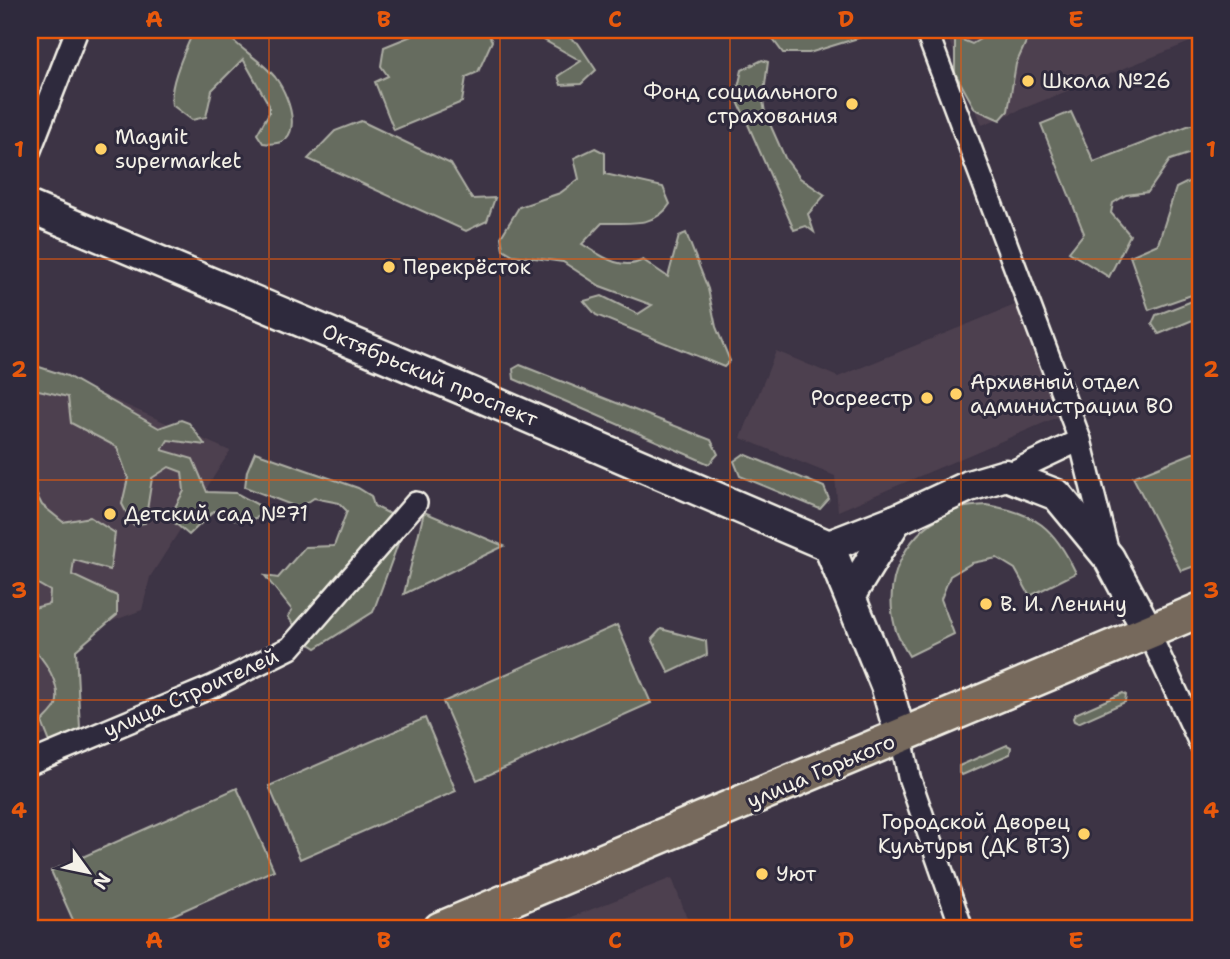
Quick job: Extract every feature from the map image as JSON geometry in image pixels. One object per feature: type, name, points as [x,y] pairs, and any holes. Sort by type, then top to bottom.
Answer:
[{"type":"main road","name":"Октябрьский проспект","points":[[30,207],[829,546]]},
{"type":"main road","points":[[901,737],[886,685],[829,546],[896,520],[969,486],[1006,475],[1057,495],[1109,558],[1148,631]]},
{"type":"main road","points":[[850,595],[896,520]]},
{"type":"main road","name":"улица Горького","points":[[440,929],[1200,610]]},
{"type":"street","points":[[30,150],[77,30]]},
{"type":"street","points":[[926,30],[1080,440],[1109,558]]},
{"type":"street","points":[[1006,475],[1080,440]]},
{"type":"street","name":"улица Строителей","points":[[30,762],[214,686],[290,648],[416,503]]},
{"type":"street","points":[[1148,631],[1200,743]]},
{"type":"street","points":[[901,737],[909,777],[962,929]]},
{"type":"shaded area","name":"Школа №26","points":[[945,30],[1200,30],[1200,38],[982,125]]},
{"type":"shaded area","points":[[1032,298],[1074,410],[838,511],[835,476],[741,438],[776,351],[838,377]]},
{"type":"shaded area","name":"Детский сад №71","points":[[30,363],[230,451],[150,577],[142,610],[70,637],[71,724],[30,741]]},
{"type":"shaded area","points":[[672,878],[691,929],[541,929]]},
{"type":"green space","points":[[194,30],[223,30],[275,77],[290,109],[291,131],[286,139],[277,143],[263,143],[257,134],[269,113],[269,105],[243,59],[212,90],[206,117],[192,120],[172,105],[175,77]]},
{"type":"green space","points":[[426,30],[486,30],[492,41],[478,72],[466,77],[462,102],[394,130],[375,82],[388,76],[381,66],[384,47]]},
{"type":"green space","points":[[526,30],[555,30],[578,43],[596,70],[581,84],[561,85],[558,76],[581,61]]},
{"type":"green space","points":[[766,30],[877,30],[809,53],[783,53]]},
{"type":"green space","points":[[995,30],[1017,32],[1026,42],[1016,64],[1008,111],[1000,120],[975,109],[955,73],[955,37],[972,44]]},
{"type":"green space","points":[[762,60],[768,62],[763,100],[765,113],[785,158],[800,178],[825,195],[808,214],[814,232],[806,226],[794,230],[736,97],[742,70]]},
{"type":"green space","points":[[1071,112],[1094,162],[1190,125],[1200,125],[1200,150],[1170,160],[1148,192],[1126,195],[1113,203],[1111,213],[1130,235],[1109,277],[1069,252],[1084,233],[1041,124]]},
{"type":"green space","points":[[361,121],[451,164],[472,199],[495,198],[487,221],[466,231],[308,159],[335,131]]},
{"type":"green space","points":[[595,148],[605,153],[605,174],[663,187],[670,204],[664,212],[649,220],[602,223],[582,244],[611,261],[627,264],[643,260],[668,277],[679,236],[686,233],[708,289],[716,327],[730,361],[724,367],[596,315],[584,301],[602,296],[638,314],[652,305],[600,286],[563,262],[513,255],[503,249],[501,237],[519,207],[560,193],[579,179],[574,158]]},
{"type":"green space","points":[[1200,176],[1200,292],[1149,310],[1130,256],[1158,244],[1176,188]]},
{"type":"green space","points":[[1200,298],[1200,317],[1159,334],[1152,324],[1156,315]]},
{"type":"green space","points":[[30,364],[67,376],[159,428],[181,420],[189,423],[205,445],[168,440],[162,450],[193,459],[207,492],[236,493],[273,513],[241,522],[214,511],[189,535],[169,518],[184,491],[182,472],[169,467],[152,478],[145,523],[133,525],[122,504],[128,478],[117,447],[71,423],[68,397],[30,388]]},
{"type":"green space","points":[[520,365],[711,440],[718,454],[709,464],[514,379],[513,369]]},
{"type":"green space","points":[[1200,450],[1200,564],[1181,571],[1133,477]]},
{"type":"green space","points":[[255,452],[358,488],[371,496],[374,506],[400,519],[403,530],[373,612],[316,648],[308,643],[288,617],[292,610],[265,576],[278,578],[305,547],[334,546],[347,511],[339,503],[314,498],[299,508],[245,487],[247,471]]},
{"type":"green space","points":[[744,454],[824,487],[829,499],[820,509],[740,476],[734,461]]},
{"type":"green space","points":[[30,482],[42,505],[63,522],[90,517],[115,533],[110,570],[74,560],[72,575],[117,596],[117,615],[76,650],[80,728],[53,750],[42,722],[56,705],[56,689],[46,665],[30,647],[30,609],[49,604],[50,591],[38,584],[30,565]]},
{"type":"green space","points":[[986,505],[1018,513],[1042,525],[1060,544],[1076,573],[1030,596],[1015,569],[997,558],[972,563],[950,576],[941,599],[954,634],[909,656],[896,631],[892,608],[892,590],[902,557],[911,542],[938,518],[970,506]]},
{"type":"green space","points":[[424,512],[504,546],[404,594]]},
{"type":"green space","points":[[617,625],[651,703],[477,780],[443,702]]},
{"type":"green space","points":[[661,629],[706,641],[707,655],[669,673],[652,639]]},
{"type":"green space","points":[[1123,693],[1126,695],[1125,702],[1078,723],[1074,721],[1075,714]]},
{"type":"green space","points":[[425,718],[456,791],[300,859],[269,786]]},
{"type":"green space","points":[[1007,745],[1011,747],[1010,754],[962,775],[959,773],[959,766]]},
{"type":"green space","points":[[237,788],[274,870],[142,929],[77,929],[51,871]]},
{"type":"place","name":"Школа №26","points":[[1028,81]]},
{"type":"place","name":"Фонд социального страхования","points":[[852,104]]},
{"type":"place","name":"Magnit supermarket","points":[[101,149]]},
{"type":"place","name":"Перекрёсток","points":[[389,267]]},
{"type":"place","name":"Архивный отдел администрации ВО","points":[[956,394]]},
{"type":"place","name":"Росреестр","points":[[927,398]]},
{"type":"place","name":"Детский сад №71","points":[[110,514]]},
{"type":"place","name":"В. И. Ленину","points":[[986,604]]},
{"type":"place","name":"Городской Дворец Культуры (ДК ВТЗ)","points":[[1084,834]]},
{"type":"place","name":"Уют","points":[[762,874]]}]
